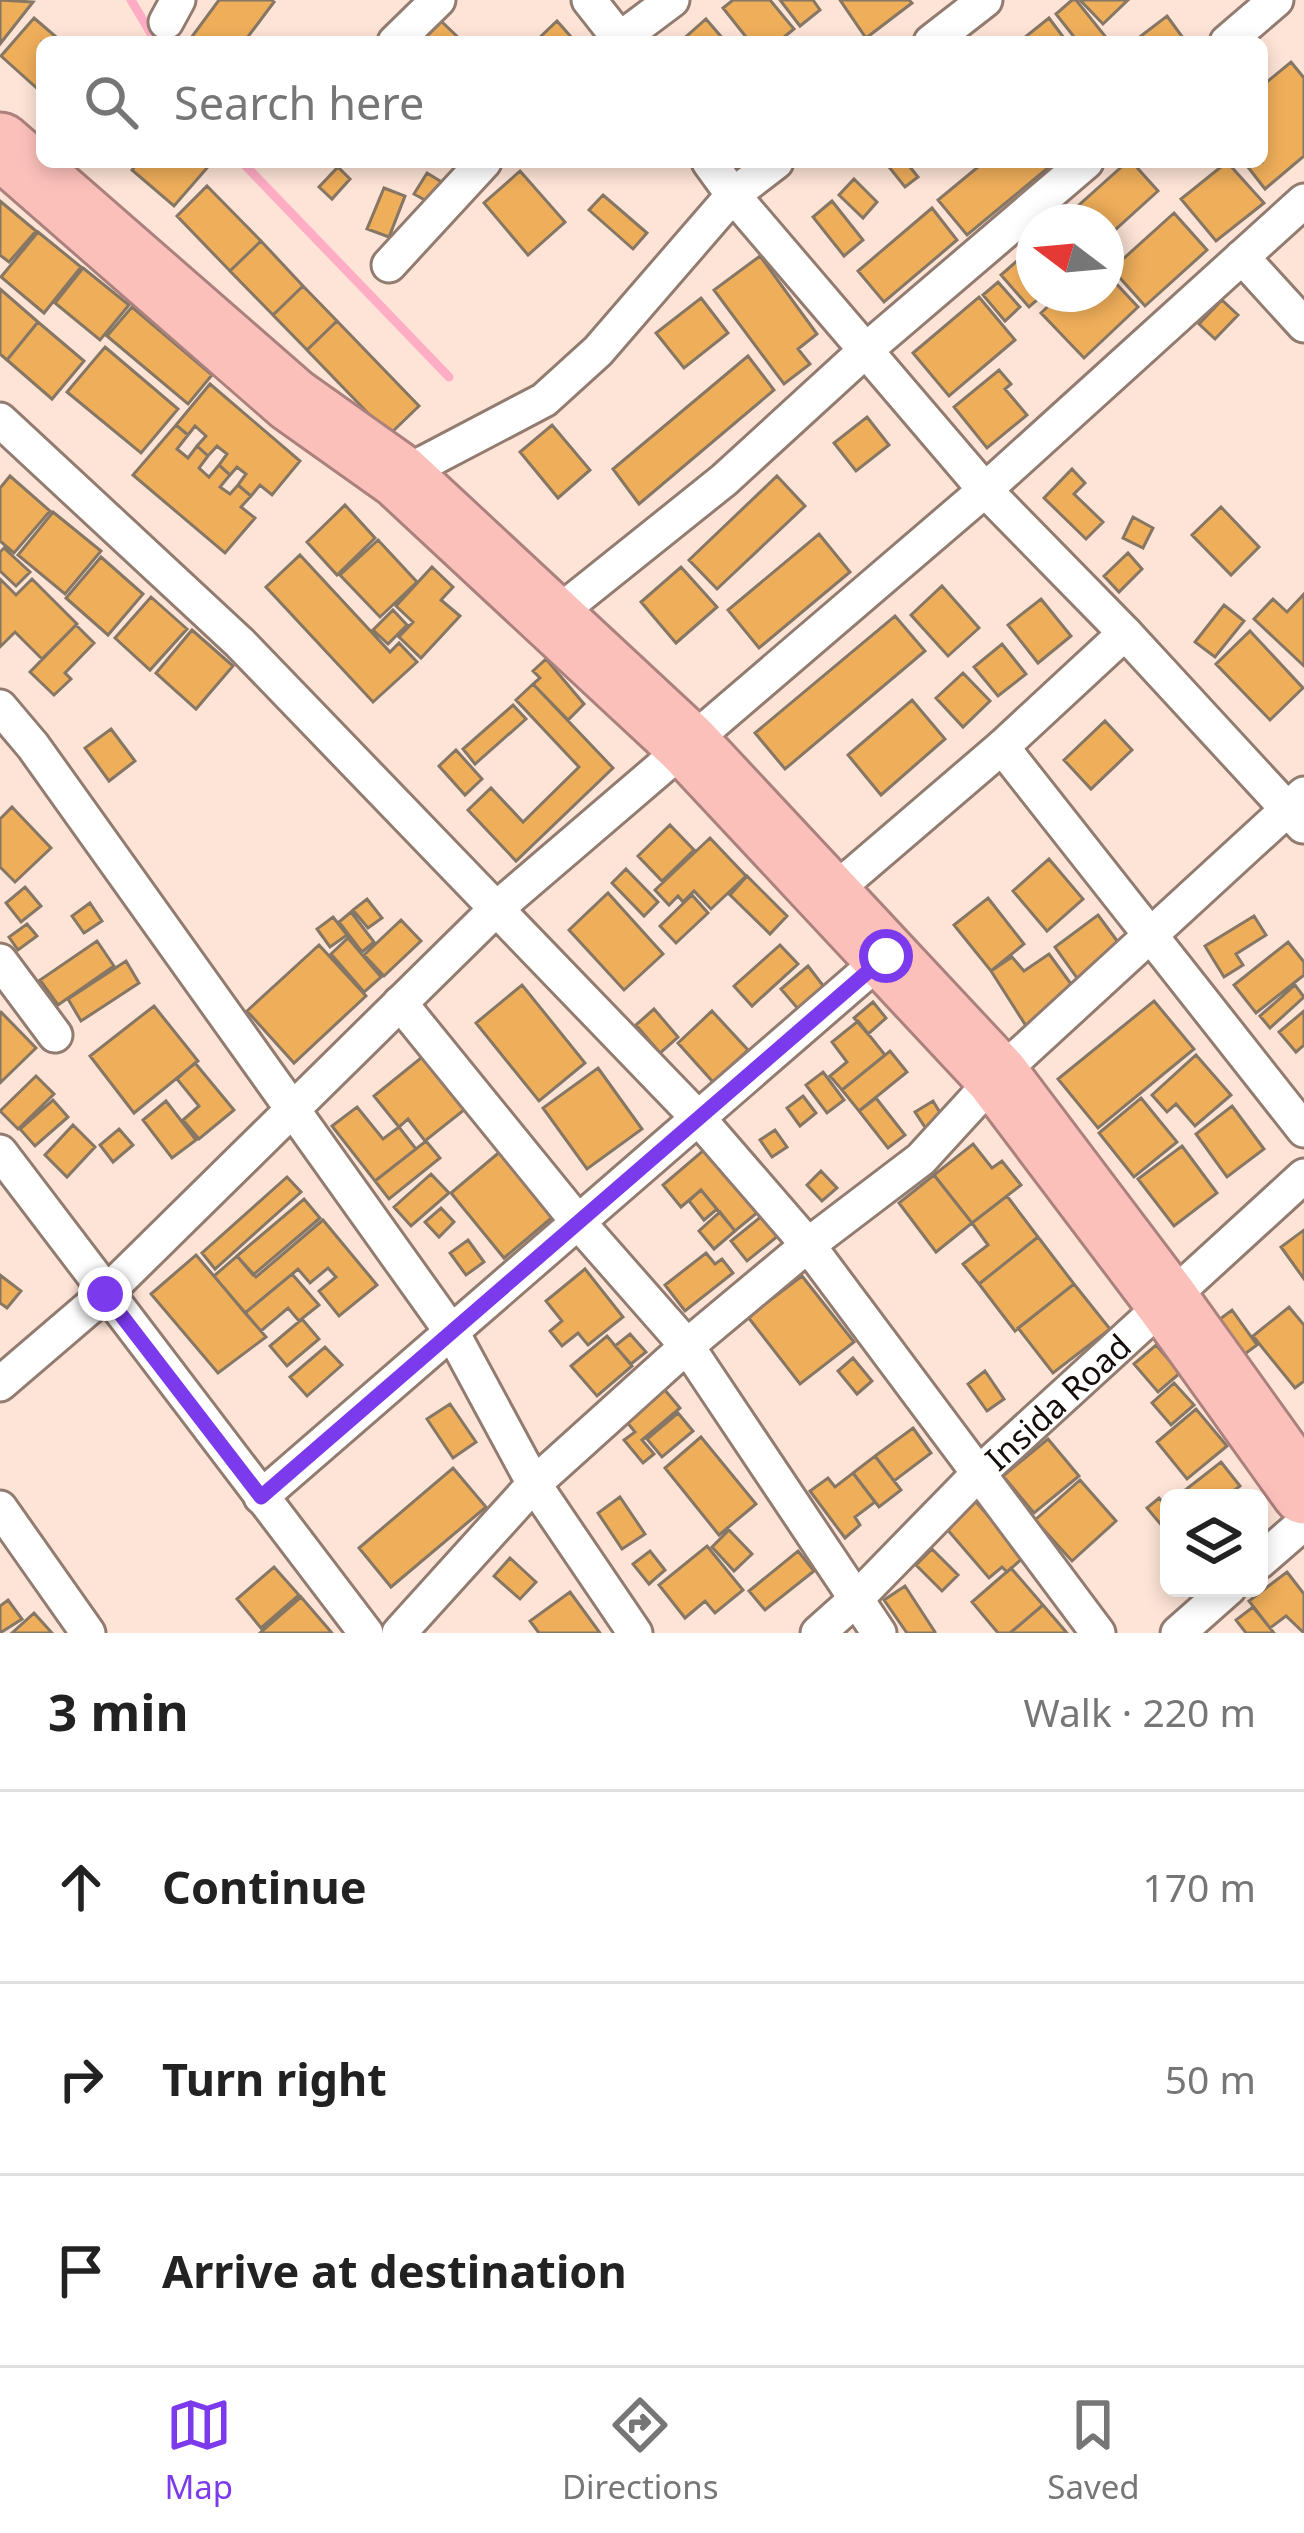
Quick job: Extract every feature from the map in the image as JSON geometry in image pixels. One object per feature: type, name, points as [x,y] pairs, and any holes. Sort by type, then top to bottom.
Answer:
[{"type":"highway","points":[[0,145],[292,400],[399,476],[687,744],[997,1076],[1167,1300],[1304,1492]]},
{"type":"street","points":[[401,36],[437,0]]},
{"type":"street","points":[[590,0],[612,36]]},
{"type":"street","points":[[616,36],[672,0]]},
{"type":"street","points":[[939,36],[985,0]]},
{"type":"street","points":[[1234,36],[1276,0]]},
{"type":"street","points":[[1297,0],[1304,8]]},
{"type":"street","points":[[389,266],[479,168]]},
{"type":"street","points":[[398,1633],[534,1484],[687,1346],[921,1159],[997,1076],[1300,810],[985,490],[713,168]]},
{"type":"street","points":[[399,476],[544,400],[598,351],[733,195],[768,168]]},
{"type":"street","points":[[553,617],[724,480],[866,350],[1079,168]]},
{"type":"street","points":[[0,1384],[105,1294],[496,909],[985,490],[1304,201]]},
{"type":"street","points":[[1242,257],[1304,326]]},
{"type":"street","points":[[0,420],[240,644],[699,1118],[808,1245],[1098,1633]]},
{"type":"street","points":[[827,897],[1002,747],[1125,633]]},
{"type":"street","points":[[0,707],[33,746],[453,1334],[534,1484],[634,1633]]},
{"type":"street","points":[[1002,747],[1304,1130]]},
{"type":"street","points":[[261,1497],[886,956]]},
{"type":"street","points":[[0,962],[55,1035]]},
{"type":"street","points":[[400,1003],[578,1222],[687,1346],[879,1633]]},
{"type":"street","points":[[0,1152],[366,1633]]},
{"type":"street","name":"Insida Road","points":[[818,1633],[976,1475],[1304,1176]]},
{"type":"street","points":[[0,1508],[88,1633]]},
{"type":"street","points":[[1268,1554],[1304,1522]]},
{"type":"street","points":[[1178,1633],[1219,1597]]},
{"type":"building","points":[[0,0],[33,2],[0,44]]},
{"type":"building","points":[[219,0],[274,2],[248,36],[192,36]]},
{"type":"building","points":[[733,0],[770,0],[794,29],[785,36],[745,36],[723,8]]},
{"type":"building","points":[[780,0],[813,0],[820,10],[800,26]]},
{"type":"building","points":[[840,0],[912,3],[869,36]]},
{"type":"building","points":[[1076,0],[1105,36],[1073,36],[1056,14]]},
{"type":"building","points":[[1080,0],[1128,0],[1103,24]]},
{"type":"building","points":[[1167,16],[1182,36],[1141,36]]},
{"type":"building","points":[[34,18],[55,36],[36,36],[36,87],[1,56]]},
{"type":"building","points":[[1049,18],[1062,36],[1026,36]]},
{"type":"building","points":[[706,19],[721,36],[687,36]]},
{"type":"building","points":[[441,21],[457,36],[427,36]]},
{"type":"building","points":[[557,21],[570,36],[541,36]]},
{"type":"building","points":[[1291,62],[1304,78],[1304,156],[1265,189],[1249,168],[1268,168],[1268,81]]},
{"type":"building","points":[[134,168],[207,168],[174,206]]},
{"type":"building","points":[[337,168],[350,179],[332,199],[319,187]]},
{"type":"building","points":[[890,168],[911,168],[918,177],[905,187]]},
{"type":"building","points":[[977,168],[1048,168],[967,235],[938,200]]},
{"type":"building","points":[[1120,168],[1137,168],[1158,191],[1124,222],[1124,204],[1080,204]]},
{"type":"building","points":[[1220,168],[1232,168],[1264,203],[1216,241],[1181,199]]},
{"type":"building","points":[[520,171],[565,222],[528,255],[484,203]]},
{"type":"building","points":[[427,173],[445,184],[432,204],[414,194]]},
{"type":"building","points":[[854,179],[877,202],[863,218],[839,195]]},
{"type":"building","points":[[207,186],[261,241],[230,271],[177,216]]},
{"type":"building","points":[[384,188],[405,196],[389,237],[367,229]]},
{"type":"building","points":[[603,195],[647,233],[633,249],[589,210]]},
{"type":"building","points":[[0,201],[36,231],[9,262],[0,255]]},
{"type":"building","points":[[832,201],[863,240],[844,256],[813,217]]},
{"type":"building","points":[[932,208],[957,240],[884,302],[858,271]]},
{"type":"building","points":[[1174,213],[1207,250],[1145,306],[1124,282],[1124,258]]},
{"type":"building","points":[[38,232],[81,267],[44,313],[1,277]]},
{"type":"building","points":[[261,241],[303,286],[273,315],[230,271]]},
{"type":"building","points":[[760,256],[817,334],[798,349],[810,364],[784,384],[714,290]]},
{"type":"building","points":[[1016,262],[1016,292],[1001,275]]},
{"type":"building","points":[[83,268],[129,305],[100,340],[55,303]]},
{"type":"building","points":[[998,282],[1016,302],[1016,311],[1005,321],[983,295]]},
{"type":"building","points":[[303,286],[337,321],[307,350],[273,315]]},
{"type":"building","points":[[0,289],[38,322],[7,360],[0,354]]},
{"type":"building","points":[[1124,292],[1138,307],[1084,358],[1041,313],[1124,312]]},
{"type":"building","points":[[979,297],[1015,340],[949,396],[913,353]]},
{"type":"building","points":[[701,298],[728,333],[684,368],[656,333]]},
{"type":"building","points":[[1222,300],[1238,315],[1215,339],[1199,324]]},
{"type":"building","points":[[132,307],[212,375],[188,404],[107,336]]},
{"type":"building","points":[[337,321],[419,406],[389,435],[307,350]]},
{"type":"building","points":[[38,322],[84,361],[52,399],[7,360]]},
{"type":"building","points":[[105,347],[178,409],[141,453],[67,392]]},
{"type":"building","points":[[748,356],[774,390],[639,504],[613,469]]},
{"type":"building","points":[[999,370],[1011,384],[1005,389],[1027,415],[987,448],[954,407]]},
{"type":"building","points":[[210,384],[300,461],[272,495],[260,485],[251,496],[238,485],[246,474],[237,467],[230,475],[219,465],[227,454],[217,446],[208,456],[197,446],[206,436],[195,426],[188,435],[176,425]]},
{"type":"building","points":[[867,417],[889,445],[856,471],[834,443]]},
{"type":"building","points":[[176,425],[188,435],[177,449],[188,458],[197,446],[208,456],[199,468],[209,477],[219,465],[230,475],[220,487],[230,494],[238,485],[251,496],[241,507],[255,518],[225,553],[133,475]]},
{"type":"building","points":[[552,425],[590,470],[558,498],[520,452]]},
{"type":"building","points":[[1072,469],[1085,483],[1074,494],[1103,522],[1086,539],[1044,498]]},
{"type":"building","points":[[10,476],[50,511],[14,553],[0,541],[0,488]]},
{"type":"building","points":[[777,476],[805,506],[717,589],[689,560]]},
{"type":"building","points":[[345,505],[375,538],[337,575],[307,542]]},
{"type":"building","points":[[1221,507],[1259,547],[1231,575],[1192,535]]},
{"type":"building","points":[[53,512],[101,551],[65,594],[18,555]]},
{"type":"building","points":[[1133,517],[1153,528],[1143,548],[1123,538]]},
{"type":"building","points":[[819,534],[850,572],[759,648],[728,610]]},
{"type":"building","points":[[378,540],[417,582],[380,617],[340,575]]},
{"type":"building","points":[[4,548],[30,572],[16,586],[0,571]]},
{"type":"building","points":[[1128,553],[1142,569],[1119,592],[1104,576]]},
{"type":"building","points":[[300,555],[390,652],[399,643],[417,662],[373,702],[266,587]]},
{"type":"building","points":[[101,557],[143,594],[108,635],[66,598]]},
{"type":"building","points":[[432,567],[453,587],[441,600],[460,616],[421,658],[399,637],[413,622],[396,606]]},
{"type":"building","points":[[681,567],[717,607],[676,643],[641,602]]},
{"type":"building","points":[[0,579],[16,595],[32,579],[77,624],[42,659],[15,632],[0,647]]},
{"type":"building","points":[[942,586],[979,628],[948,656],[911,615]]},
{"type":"building","points":[[1304,594],[1304,666],[1254,619],[1273,599],[1287,612]]},
{"type":"building","points":[[151,597],[187,629],[150,670],[115,638]]},
{"type":"building","points":[[1041,599],[1071,636],[1038,663],[1008,625]]},
{"type":"building","points":[[1224,605],[1244,621],[1215,657],[1195,642]]},
{"type":"building","points":[[393,610],[407,625],[388,644],[373,630]]},
{"type":"building","points":[[895,616],[925,651],[785,769],[755,733]]},
{"type":"building","points":[[76,625],[94,643],[65,673],[71,679],[54,695],[30,672]]},
{"type":"building","points":[[192,630],[233,666],[196,709],[156,673]]},
{"type":"building","points":[[1250,631],[1303,688],[1270,720],[1216,664]]},
{"type":"building","points":[[1002,644],[1026,674],[998,696],[974,667]]},
{"type":"building","points":[[546,659],[584,704],[568,720],[533,684],[540,678],[533,671]]},
{"type":"building","points":[[963,673],[990,701],[963,727],[936,698]]},
{"type":"building","points":[[533,684],[613,768],[516,861],[468,810],[491,788],[523,822],[579,767],[516,700]]},
{"type":"building","points":[[912,700],[945,739],[881,795],[848,755]]},
{"type":"building","points":[[513,705],[526,719],[475,764],[463,749]]},
{"type":"building","points":[[1105,721],[1132,750],[1091,789],[1064,760]]},
{"type":"building","points":[[111,729],[135,761],[109,781],[85,748]]},
{"type":"building","points":[[456,750],[482,779],[465,795],[439,766]]},
{"type":"building","points":[[12,807],[51,848],[15,882],[0,867],[0,819]]},
{"type":"building","points":[[670,825],[694,850],[662,881],[638,856]]},
{"type":"building","points":[[710,838],[746,876],[711,909],[694,891],[683,902],[678,896],[669,905],[655,890]]},
{"type":"building","points":[[1049,859],[1083,899],[1047,931],[1013,891]]},
{"type":"building","points":[[626,869],[658,902],[644,916],[612,883]]},
{"type":"building","points":[[747,876],[787,916],[770,934],[730,895]]},
{"type":"building","points":[[25,887],[41,906],[21,922],[6,903]]},
{"type":"building","points":[[608,893],[663,954],[624,990],[569,930]]},
{"type":"building","points":[[692,895],[708,913],[676,943],[660,926]]},
{"type":"building","points":[[988,898],[1024,944],[991,971],[954,925]]},
{"type":"building","points":[[367,899],[382,918],[368,928],[353,910]]},
{"type":"building","points":[[90,903],[102,921],[84,933],[72,916]]},
{"type":"building","points":[[351,912],[374,942],[362,952],[339,922]]},
{"type":"building","points":[[1098,915],[1126,953],[1082,985],[1055,947]]},
{"type":"building","points":[[1254,916],[1266,935],[1236,954],[1243,965],[1224,977],[1205,946]]},
{"type":"building","points":[[333,917],[347,935],[330,947],[317,929]]},
{"type":"building","points":[[401,920],[421,941],[384,976],[364,955]]},
{"type":"building","points":[[27,924],[37,936],[18,950],[9,937]]},
{"type":"building","points":[[348,938],[381,977],[364,992],[331,954]]},
{"type":"building","points":[[97,941],[114,966],[58,1005],[40,980]]},
{"type":"building","points":[[1288,942],[1304,962],[1304,975],[1256,1013],[1234,985]]},
{"type":"building","points":[[319,945],[366,996],[294,1063],[247,1011]]},
{"type":"building","points":[[780,945],[798,964],[752,1006],[734,986]]},
{"type":"building","points":[[1049,954],[1074,988],[1028,1029],[991,971],[1012,957],[1024,971]]},
{"type":"building","points":[[126,961],[139,983],[81,1021],[68,999]]},
{"type":"building","points":[[808,966],[825,988],[799,1010],[781,989]]},
{"type":"building","points":[[522,985],[585,1063],[539,1101],[476,1023]]},
{"type":"building","points":[[1295,985],[1304,997],[1270,1028],[1260,1016]]},
{"type":"building","points":[[1154,1001],[1194,1049],[1098,1128],[1058,1079]]},
{"type":"building","points":[[873,1002],[886,1018],[868,1034],[854,1018]]},
{"type":"building","points":[[154,1006],[198,1061],[134,1113],[90,1056]]},
{"type":"building","points":[[654,1009],[678,1037],[660,1053],[636,1025]]},
{"type":"building","points":[[712,1011],[748,1050],[713,1082],[678,1043]]},
{"type":"building","points":[[1304,1011],[1304,1045],[1296,1052],[1279,1032]]},
{"type":"building","points":[[0,1012],[36,1048],[0,1083]]},
{"type":"building","points":[[858,1021],[885,1055],[842,1090],[830,1076],[847,1062],[832,1042]]},
{"type":"building","points":[[432,1049],[474,1102],[425,1141],[408,1119],[399,1127],[374,1096]]},
{"type":"building","points":[[890,1051],[907,1072],[859,1111],[842,1090]]},
{"type":"building","points":[[1196,1055],[1231,1095],[1195,1126],[1176,1104],[1167,1112],[1152,1095]]},
{"type":"building","points":[[195,1063],[234,1110],[199,1139],[183,1120],[199,1106],[177,1079]]},
{"type":"building","points":[[598,1068],[642,1129],[587,1169],[543,1108]]},
{"type":"building","points":[[823,1072],[844,1100],[827,1113],[806,1085]]},
{"type":"building","points":[[36,1076],[54,1094],[18,1129],[0,1111]]},
{"type":"building","points":[[803,1096],[816,1113],[800,1126],[787,1108]]},
{"type":"building","points":[[876,1098],[905,1135],[888,1148],[859,1111]]},
{"type":"building","points":[[1141,1098],[1177,1142],[1134,1177],[1099,1133]]},
{"type":"building","points":[[53,1100],[68,1117],[35,1146],[20,1129]]},
{"type":"building","points":[[166,1101],[196,1140],[172,1158],[143,1120]]},
{"type":"building","points":[[933,1101],[947,1124],[930,1135],[915,1112]]},
{"type":"building","points":[[1232,1106],[1264,1149],[1227,1177],[1196,1134]]},
{"type":"building","points":[[357,1107],[383,1139],[399,1127],[416,1149],[375,1181],[332,1126]]},
{"type":"building","points":[[73,1125],[95,1147],[67,1177],[45,1155]]},
{"type":"building","points":[[119,1129],[133,1145],[113,1162],[100,1145]]},
{"type":"building","points":[[775,1130],[787,1147],[772,1157],[760,1140]]},
{"type":"building","points":[[426,1141],[440,1158],[389,1199],[375,1181]]},
{"type":"building","points":[[973,1144],[992,1168],[1002,1161],[1021,1185],[972,1223],[934,1175]]},
{"type":"building","points":[[1182,1146],[1217,1193],[1174,1226],[1138,1179]]},
{"type":"building","points":[[705,1149],[758,1212],[735,1231],[701,1190],[681,1207],[663,1185]]},
{"type":"building","points":[[502,1150],[555,1215],[504,1258],[451,1193]]},
{"type":"building","points":[[821,1171],[837,1188],[822,1201],[807,1185]]},
{"type":"building","points":[[431,1174],[449,1193],[411,1226],[394,1207]]},
{"type":"building","points":[[934,1175],[972,1223],[936,1252],[899,1203]]},
{"type":"building","points":[[287,1177],[301,1192],[215,1269],[202,1253]]},
{"type":"building","points":[[701,1190],[717,1209],[704,1220],[689,1201]]},
{"type":"building","points":[[1007,1196],[1038,1237],[979,1284],[963,1264],[988,1245],[972,1223]]},
{"type":"building","points":[[304,1199],[320,1218],[253,1275],[237,1256]]},
{"type":"building","points":[[441,1208],[454,1222],[439,1237],[425,1222]]},
{"type":"building","points":[[720,1212],[735,1231],[714,1249],[699,1231]]},
{"type":"building","points":[[763,1215],[779,1235],[747,1261],[731,1241]]},
{"type":"building","points":[[323,1220],[377,1285],[339,1316],[319,1291],[336,1277],[328,1268],[310,1283],[298,1269],[245,1313],[214,1276],[237,1256],[256,1277]]},
{"type":"building","points":[[1304,1230],[1304,1279],[1281,1247]]},
{"type":"building","points":[[1038,1237],[1074,1284],[1015,1331],[979,1284]]},
{"type":"building","points":[[468,1240],[484,1262],[466,1275],[450,1253]]},
{"type":"building","points":[[706,1253],[715,1264],[722,1259],[733,1273],[685,1311],[665,1285]]},
{"type":"building","points":[[196,1255],[266,1337],[218,1373],[151,1294]]},
{"type":"building","points":[[585,1269],[623,1317],[588,1345],[578,1333],[562,1346],[550,1331],[562,1321],[546,1301]]},
{"type":"building","points":[[292,1274],[319,1305],[299,1321],[288,1308],[261,1331],[245,1313]]},
{"type":"building","points":[[0,1275],[21,1291],[7,1308],[0,1303]]},
{"type":"building","points":[[802,1276],[854,1342],[800,1384],[748,1317]]},
{"type":"building","points":[[1074,1284],[1110,1329],[1053,1373],[1018,1328]]},
{"type":"building","points":[[1289,1307],[1304,1325],[1304,1381],[1295,1388],[1253,1336]]},
{"type":"building","points":[[1232,1310],[1257,1345],[1242,1356],[1216,1322]]},
{"type":"building","points":[[302,1319],[319,1339],[287,1366],[270,1346]]},
{"type":"building","points":[[630,1334],[646,1352],[631,1364],[615,1346]]},
{"type":"building","points":[[607,1336],[632,1366],[597,1396],[571,1366]]},
{"type":"building","points":[[1156,1345],[1180,1373],[1158,1392],[1134,1364]]},
{"type":"building","points":[[325,1347],[342,1365],[307,1396],[290,1377]]},
{"type":"building","points":[[853,1358],[872,1381],[857,1394],[838,1371]]},
{"type":"building","points":[[985,1371],[1004,1399],[987,1411],[968,1384]]},
{"type":"building","points":[[1174,1383],[1194,1405],[1171,1425],[1152,1403]]},
{"type":"building","points":[[664,1389],[680,1408],[642,1440],[654,1454],[643,1463],[624,1440],[635,1432],[626,1421]]},
{"type":"building","points":[[450,1404],[476,1442],[453,1458],[427,1419]]},
{"type":"building","points":[[1196,1409],[1227,1446],[1187,1479],[1157,1442]]},
{"type":"building","points":[[678,1413],[693,1431],[662,1457],[647,1439]]},
{"type":"building","points":[[913,1428],[931,1453],[894,1481],[875,1456]]},
{"type":"building","points":[[701,1437],[756,1504],[719,1535],[665,1468]]},
{"type":"building","points":[[1048,1439],[1079,1476],[1034,1513],[1003,1476]]},
{"type":"building","points":[[875,1456],[901,1490],[879,1507],[853,1473]]},
{"type":"building","points":[[1221,1462],[1240,1486],[1236,1489],[1187,1489]]},
{"type":"building","points":[[453,1468],[486,1507],[391,1587],[359,1548]]},
{"type":"building","points":[[853,1473],[875,1502],[855,1517],[860,1525],[845,1538],[810,1491],[828,1478],[835,1487]]},
{"type":"building","points":[[1080,1480],[1116,1521],[1072,1561],[1035,1520]]},
{"type":"building","points":[[970,1495],[1024,1557],[1007,1572],[1002,1567],[989,1578],[940,1521]]},
{"type":"building","points":[[620,1497],[645,1534],[622,1549],[598,1513]]},
{"type":"building","points":[[1160,1499],[1160,1523],[1147,1508]]},
{"type":"building","points":[[729,1530],[752,1554],[734,1571],[712,1547]]},
{"type":"building","points":[[707,1546],[743,1590],[715,1613],[705,1601],[685,1618],[659,1585]]},
{"type":"building","points":[[932,1549],[958,1575],[942,1591],[916,1565]]},
{"type":"building","points":[[650,1551],[665,1570],[649,1584],[633,1564]]},
{"type":"building","points":[[798,1551],[814,1571],[765,1610],[749,1591]]},
{"type":"building","points":[[510,1558],[536,1582],[520,1599],[494,1576]]},
{"type":"building","points":[[274,1567],[299,1595],[261,1628],[237,1599]]},
{"type":"building","points":[[1011,1568],[1043,1605],[1010,1633],[998,1633],[972,1602]]},
{"type":"building","points":[[1287,1572],[1304,1594],[1304,1633],[1286,1616],[1270,1628],[1249,1601],[1268,1597],[1268,1586]]},
{"type":"building","points":[[905,1586],[934,1633],[907,1633],[884,1600]]},
{"type":"building","points":[[570,1592],[600,1633],[539,1633],[530,1621]]},
{"type":"building","points":[[301,1597],[332,1633],[260,1633]]},
{"type":"building","points":[[8,1600],[22,1619],[0,1633],[0,1606]]},
{"type":"building","points":[[1043,1605],[1067,1633],[1010,1633]]},
{"type":"building","points":[[1253,1607],[1274,1633],[1246,1633],[1236,1620]]},
{"type":"building","points":[[34,1613],[52,1633],[12,1633]]},
{"type":"waterway","points":[[131,0],[152,36]]},
{"type":"waterway","points":[[248,168],[449,377]]},
{"type":"route","points":[[105,1294],[261,1497],[886,956]]}]
